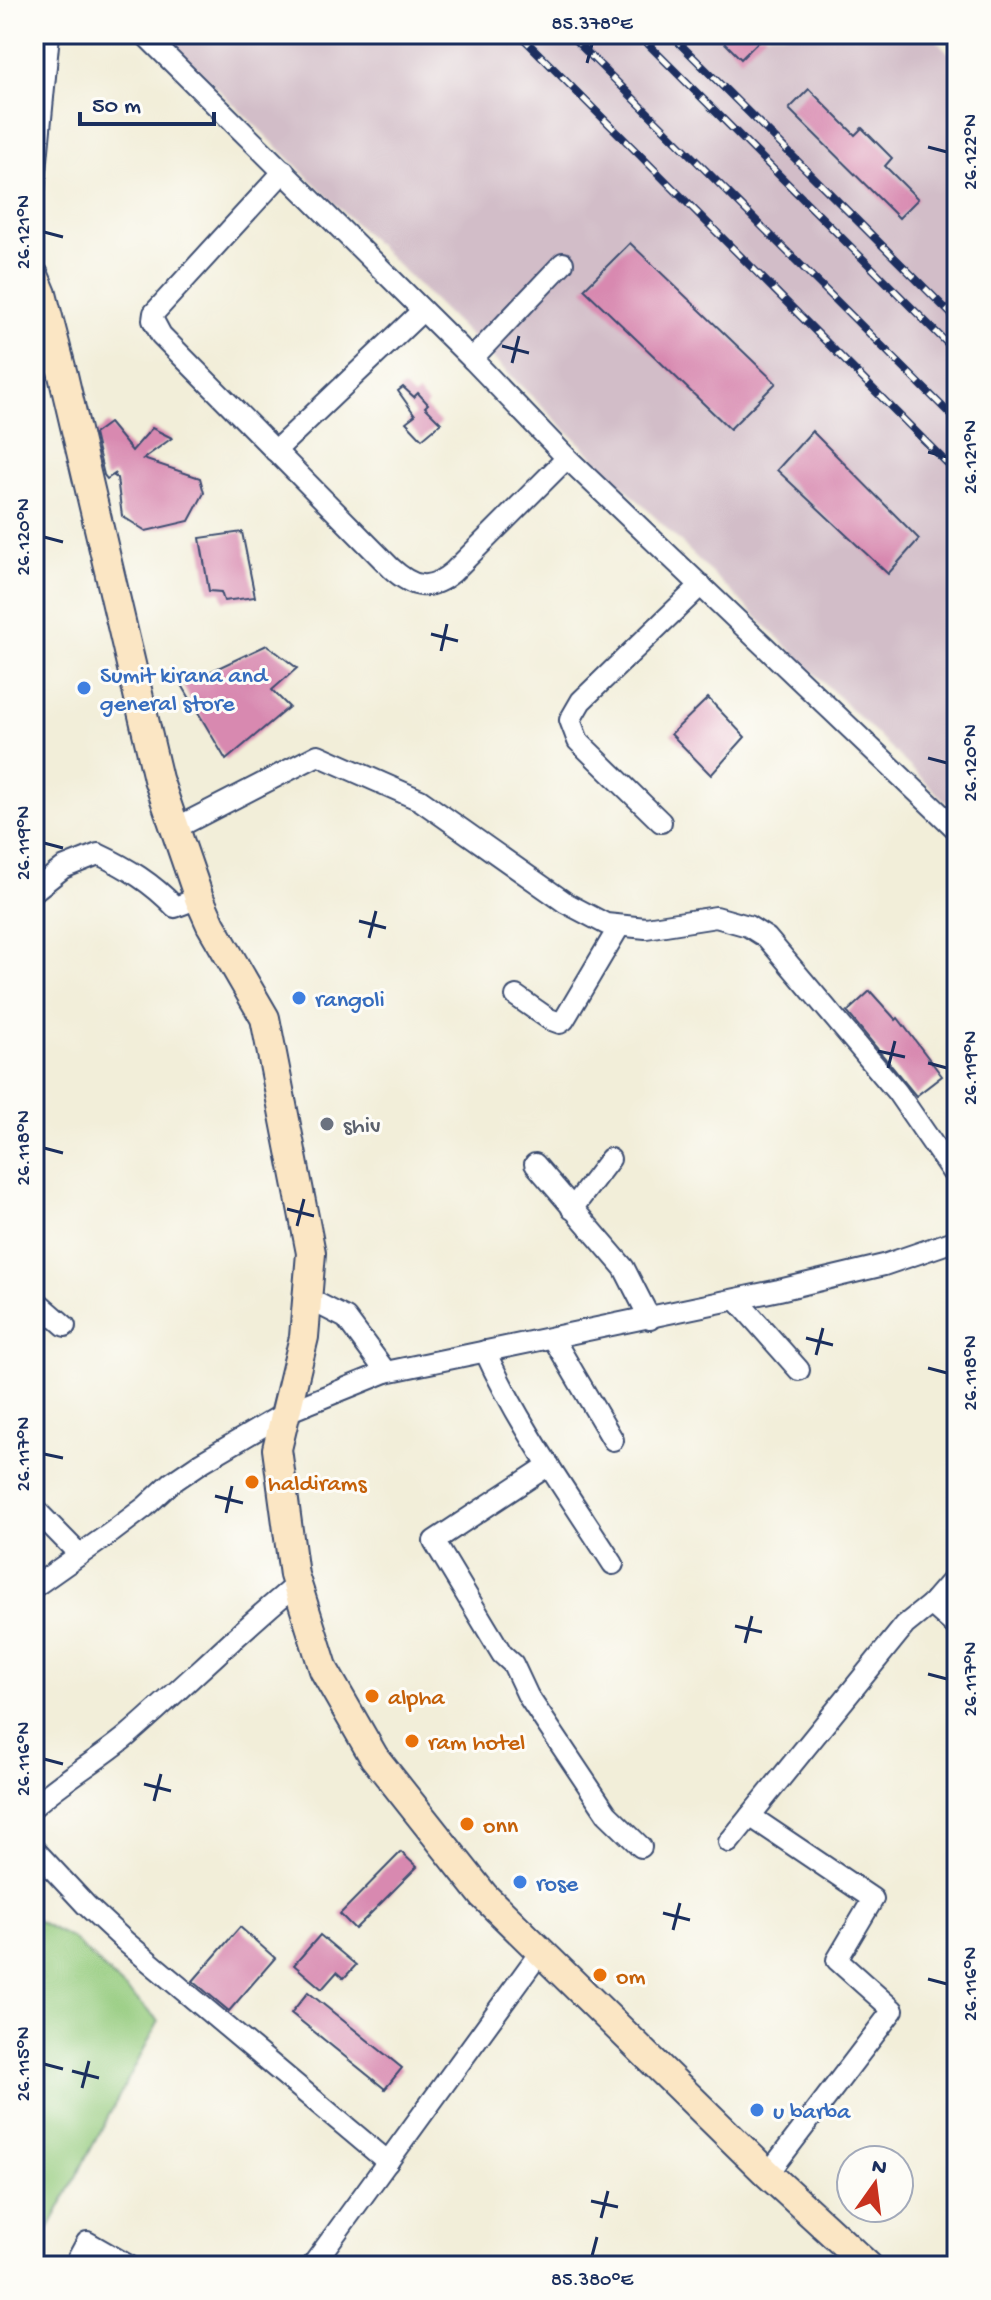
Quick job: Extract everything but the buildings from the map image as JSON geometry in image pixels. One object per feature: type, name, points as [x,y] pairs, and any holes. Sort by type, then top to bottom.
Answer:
[{"type":"main road","points":[[34,275],[63,375],[158,779],[211,925],[265,1018],[311,1253],[304,1337],[277,1449],[297,1584],[324,1670],[374,1757],[484,1896],[768,2174],[868,2266]]},
{"type":"street","points":[[34,192],[49,34]]},
{"type":"street","points":[[144,34],[284,171],[421,312],[472,359],[567,458],[957,830]]},
{"type":"street","points":[[284,171],[157,307],[153,320],[161,335],[275,451],[401,577],[421,585],[441,582],[453,572],[567,458]]},
{"type":"street","points":[[472,359],[563,263]]},
{"type":"street","points":[[275,451],[421,312]]},
{"type":"street","points":[[661,822],[578,741],[570,720],[581,701],[701,585]]},
{"type":"street","points":[[176,828],[318,755],[420,800],[566,903],[606,924],[646,928],[716,917],[748,926],[767,938],[897,1092],[957,1179]]},
{"type":"street","points":[[34,891],[63,868],[98,854],[130,868],[175,907],[199,898]]},
{"type":"street","points":[[516,996],[560,1023],[619,927]]},
{"type":"street","points":[[572,1209],[610,1159]]},
{"type":"street","points":[[535,1164],[624,1268],[650,1319]]},
{"type":"street","points":[[34,1587],[202,1462],[287,1412],[386,1372],[737,1300],[884,1265],[957,1241]]},
{"type":"street","points":[[307,1298],[346,1318],[386,1372]]},
{"type":"street","points":[[34,1299],[65,1326]]},
{"type":"street","points":[[737,1300],[799,1370]]},
{"type":"street","points":[[553,1338],[613,1440]]},
{"type":"street","points":[[485,1351],[501,1386],[613,1564]]},
{"type":"street","points":[[549,1465],[434,1541],[502,1654],[513,1664],[528,1696],[607,1814],[641,1847]]},
{"type":"street","points":[[34,1508],[79,1554]]},
{"type":"street","points":[[729,1842],[905,1625],[931,1604],[957,1574]]},
{"type":"street","points":[[34,1806],[107,1753],[214,1654],[297,1584]]},
{"type":"street","points":[[931,1604],[957,1627]]},
{"type":"street","points":[[750,1816],[873,1899],[837,1960],[893,2010],[768,2174]]},
{"type":"street","points":[[34,1849],[86,1905],[127,1943],[388,2162]]},
{"type":"street","points":[[312,2266],[541,1951]]},
{"type":"street","points":[[74,2266],[87,2242],[129,2266]]},
{"type":"shaded area","points":[[162,34],[931,34],[957,62],[957,813]]},
{"type":"green space","points":[[34,1919],[73,1939],[159,2021],[34,2256]]},
{"type":"railway","points":[[519,34],[957,473]]},
{"type":"railway","points":[[569,34],[957,421]]},
{"type":"railway","points":[[638,34],[957,353]]},
{"type":"railway","points":[[670,34],[957,320]]},
{"type":"place","name":"Sumit kirana and general store","points":[[84,688]]},
{"type":"place","name":"rangoli","points":[[299,998]]},
{"type":"place","name":"shiv","points":[[327,1124]]},
{"type":"place","name":"haldirams","points":[[252,1482]]},
{"type":"place","name":"alpha","points":[[372,1696]]},
{"type":"place","name":"ram hotel","points":[[412,1741]]},
{"type":"place","name":"onn","points":[[467,1824]]},
{"type":"place","name":"rose","points":[[520,1882]]},
{"type":"place","name":"om","points":[[600,1975]]},
{"type":"place","name":"u barba","points":[[757,2110]]}]
